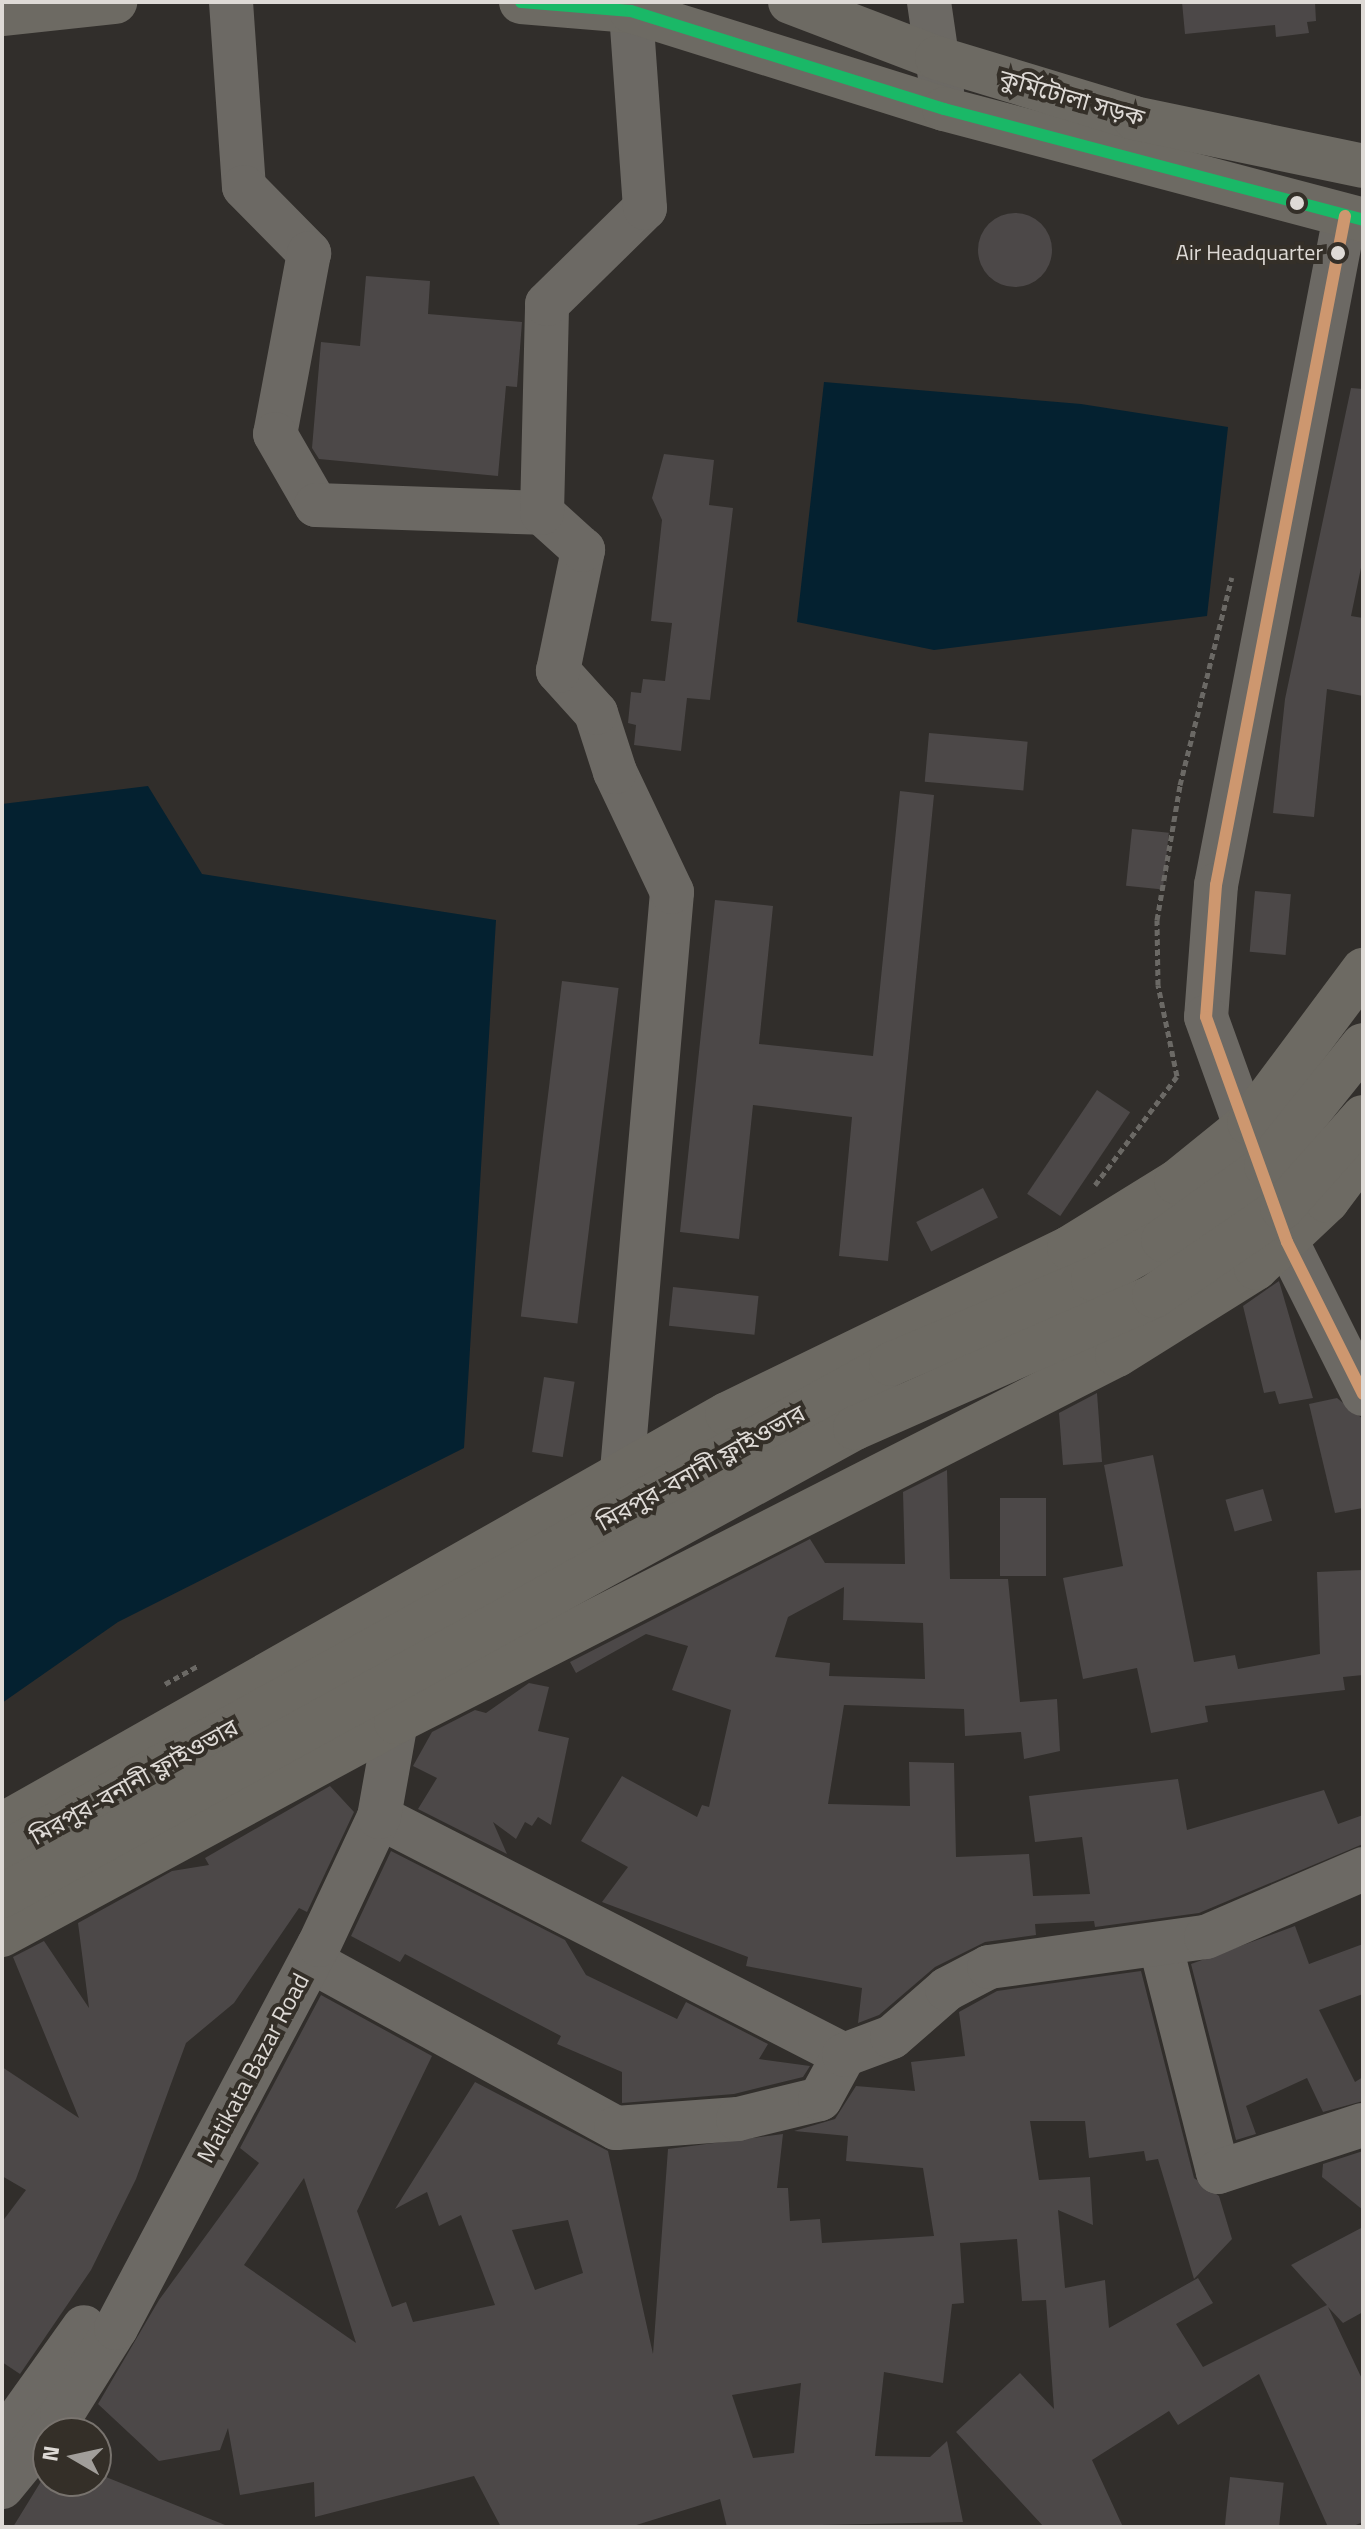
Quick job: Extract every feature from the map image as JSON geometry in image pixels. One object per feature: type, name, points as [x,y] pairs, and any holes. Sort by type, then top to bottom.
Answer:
[{"type":"main road","name":"কুর্মিটোলা সড়ক","points":[[521,2],[631,11],[944,109],[1354,218]]},
{"type":"main road","name":"কুর্মিটোলা সড়ক","points":[[790,2],[937,58],[1134,118],[1363,166]]},
{"type":"main road","points":[[2,14],[104,3]]},
{"type":"main road","points":[[2,1825],[622,1471],[1069,1248],[1176,1182],[1249,1123],[1363,970]]},
{"type":"main road","name":"মিরপুর-বনানী ফ্লাইওভার","points":[[2,1854],[891,1364],[1093,1279],[1163,1240],[1266,1166],[1363,1045]]},
{"type":"main road","name":"মিরপুর-বনানী ফ্লাইওভার","points":[[2,1896],[828,1442],[1154,1296],[1282,1208],[1363,1117]]},
{"type":"main road","points":[[2,1935],[381,1731],[1117,1355],[1287,1242],[1363,1153]]},
{"type":"street","points":[[231,2],[244,187],[309,253],[275,434],[316,505],[542,513],[583,550],[558,671],[596,713],[615,772],[672,892],[622,1471]]},
{"type":"street","points":[[929,2],[944,109]]},
{"type":"street","points":[[542,513],[547,304],[645,208],[631,11]]},
{"type":"street","points":[[1354,218],[1216,885],[1206,1017],[1249,1123],[1287,1242],[1363,1394]]},
{"type":"street","name":"Matikata Bazar Road","points":[[2,2487],[62,2414],[116,2328],[311,1961],[379,1817],[381,1731],[375,1612]]},
{"type":"street","name":"Matikata Bazar Road","points":[[2,2442],[102,2303],[288,1964],[381,1731]]},
{"type":"street","points":[[379,1817],[844,2055]]},
{"type":"street","points":[[311,1961],[616,2128],[738,2119],[820,2099],[844,2055],[892,2037],[938,1995],[989,1967],[1161,1947],[1206,1937],[1363,1869]]},
{"type":"street","points":[[1161,1947],[1218,2172],[1363,2125]]},
{"type":"path","points":[[1086,1197],[1177,1076],[1158,985],[1157,920],[1180,785],[1234,571]]},
{"type":"water","points":[[824,382],[1081,404],[1228,427],[1207,616],[934,650],[797,622]]},
{"type":"water","points":[[148,786],[202,874],[496,920],[464,1448],[118,1622],[2,1703],[2,804]]},
{"type":"building","points":[[1182,2],[1315,2],[1316,21],[1307,22],[1309,33],[1276,37],[1275,25],[1185,34]]},
{"type":"building","points":[[1015,213],[1036,219],[1046,229],[1052,250],[1046,271],[1036,281],[1015,287],[994,281],[984,271],[978,250],[984,229],[994,219]]},
{"type":"building","points":[[366,276],[430,281],[428,314],[522,322],[517,387],[506,386],[498,476],[319,459],[312,448],[321,342],[360,346]]},
{"type":"building","points":[[1351,388],[1363,389],[1363,558],[1351,616],[1363,618],[1363,696],[1327,689],[1314,817],[1273,813],[1285,699]]},
{"type":"building","points":[[664,454],[714,460],[709,505],[733,508],[710,700],[687,698],[681,751],[634,745],[636,725],[628,723],[631,692],[641,693],[643,679],[665,681],[672,623],[651,621],[662,520],[652,498]]},
{"type":"building","points":[[929,733],[1028,742],[1023,790],[925,782]]},
{"type":"building","points":[[900,791],[934,795],[888,1261],[839,1256],[852,1117],[753,1105],[739,1239],[680,1232],[715,900],[773,906],[759,1044],[873,1056]]},
{"type":"building","points":[[1132,829],[1169,833],[1163,890],[1126,886]]},
{"type":"building","points":[[1255,891],[1291,894],[1286,955],[1250,952]]},
{"type":"building","points":[[562,981],[619,988],[577,1323],[521,1316]]},
{"type":"building","points":[[1097,1090],[1130,1112],[1060,1216],[1027,1194]]},
{"type":"building","points":[[983,1188],[998,1217],[931,1251],[916,1222]]},
{"type":"building","points":[[1279,1281],[1313,1398],[1279,1404],[1275,1391],[1264,1393],[1243,1306]]},
{"type":"building","points":[[673,1287],[759,1296],[754,1335],[669,1326]]},
{"type":"building","points":[[544,1377],[575,1382],[563,1457],[532,1452]]},
{"type":"building","points":[[1097,1393],[1102,1462],[1063,1465],[1059,1413]]},
{"type":"building","points":[[1337,1398],[1363,1419],[1363,1508],[1335,1513],[1309,1404]]},
{"type":"building","points":[[1153,1455],[1194,1662],[1235,1655],[1238,1669],[1320,1654],[1317,1572],[1363,1570],[1363,1675],[1343,1677],[1345,1690],[1205,1706],[1208,1722],[1151,1733],[1137,1668],[1083,1679],[1063,1578],[1123,1566],[1104,1465]]},
{"type":"building","points":[[947,1470],[950,1579],[1008,1579],[1020,1702],[1057,1699],[1060,1751],[1024,1759],[1021,1732],[965,1736],[964,1709],[844,1705],[828,1804],[910,1806],[909,1762],[954,1763],[956,1857],[1029,1854],[1033,1896],[1090,1894],[1082,1837],[1035,1842],[1029,1796],[1178,1779],[1187,1830],[1324,1790],[1338,1824],[1363,1815],[1363,1844],[1199,1913],[1095,1927],[1094,1921],[1035,1924],[1036,1935],[985,1942],[935,1967],[879,2015],[858,2023],[862,1988],[746,1966],[748,1957],[602,1902],[628,1867],[581,1841],[622,1776],[697,1817],[702,1805],[709,1807],[731,1710],[672,1690],[688,1646],[646,1634],[576,1673],[570,1662],[810,1539],[825,1563],[905,1564],[903,1492]],"holes":[[[844,1587],[843,1620],[923,1623],[925,1679],[829,1676],[830,1663],[775,1657],[788,1617]]]},
{"type":"building","points":[[1263,1489],[1272,1521],[1235,1531],[1226,1500]]},
{"type":"building","points":[[1000,1498],[1046,1498],[1046,1576],[1000,1576]]},
{"type":"building","points":[[529,1683],[549,1687],[538,1731],[569,1738],[551,1825],[538,1817],[532,1826],[525,1822],[516,1839],[493,1822],[507,1854],[418,1809],[437,1778],[413,1766],[432,1732],[475,1710],[486,1713]]},
{"type":"building","points":[[330,1786],[354,1812],[307,1912],[299,1908],[234,2003],[186,2043],[136,2179],[91,2270],[20,2374],[2,2362],[2,2222],[26,2190],[2,2176],[2,2067],[79,2118],[13,1957],[44,1941],[89,2008],[78,1923],[172,1871],[209,1865],[205,1858]]},
{"type":"building","points":[[391,1851],[565,1940],[586,1975],[677,2019],[686,2002],[768,2044],[759,2059],[810,2066],[803,2077],[734,2094],[622,2103],[622,2072],[557,2044],[561,2036],[405,1954],[400,1962],[351,1936]]},
{"type":"building","points":[[1295,1926],[1309,1964],[1363,1944],[1363,1994],[1319,2010],[1355,2082],[1363,2077],[1363,2101],[1323,2112],[1307,2078],[1246,2106],[1256,2134],[1236,2140],[1191,1964]]},
{"type":"building","points":[[1141,1971],[1194,2178],[1219,2196],[1232,2239],[1194,2279],[1158,2159],[1146,2161],[1144,2151],[1089,2158],[1085,2121],[1030,2121],[1039,2180],[1090,2177],[1093,2225],[1058,2210],[1065,2288],[1105,2280],[1109,2328],[1198,2278],[1213,2303],[1176,2324],[1203,2367],[1327,2305],[1291,2265],[1363,2227],[1363,2312],[1343,2323],[1328,2307],[1363,2381],[1363,2522],[1351,2527],[1328,2527],[1259,2374],[1178,2425],[1169,2411],[1092,2460],[1123,2527],[1044,2527],[956,2432],[1020,2373],[1054,2409],[1046,2300],[1022,2301],[1017,2239],[960,2243],[964,2303],[952,2304],[943,2383],[884,2372],[875,2456],[930,2457],[947,2441],[963,2522],[727,2527],[720,2499],[630,2527],[501,2527],[474,2476],[315,2517],[314,2482],[240,2495],[228,2428],[220,2450],[159,2461],[98,2404],[159,2300],[259,2163],[240,2148],[321,1995],[432,2056],[357,2211],[392,2307],[406,2302],[413,2322],[495,2305],[461,2215],[439,2226],[427,2192],[395,2209],[475,2082],[608,2151],[653,2354],[668,2149],[783,2134],[777,2188],[788,2188],[790,2221],[820,2219],[822,2243],[934,2236],[923,2168],[846,2161],[848,2136],[794,2131],[835,2119],[856,2086],[915,2091],[911,2062],[965,2056],[959,2012],[997,1991]],"holes":[[[304,2178],[356,2343],[244,2265]],[[568,2220],[583,2273],[535,2290],[512,2230]],[[801,2383],[794,2453],[753,2458],[732,2395]]]},
{"type":"building","points":[[1363,2151],[1363,2210],[1322,2177],[1323,2164]]},
{"type":"building","points":[[1230,2477],[1284,2483],[1279,2527],[1225,2527]]},
{"type":"building","points":[[112,2479],[230,2527],[13,2527],[32,2496],[112,2497]]},
{"type":"transit line","points":[[521,2],[631,11],[944,109],[1363,220]]},
{"type":"transit line","points":[[1345,216],[1216,885],[1206,1017],[1287,1242],[1363,1394]]},
{"type":"place","name":"Air Headquarter","points":[[1338,253]]}]
